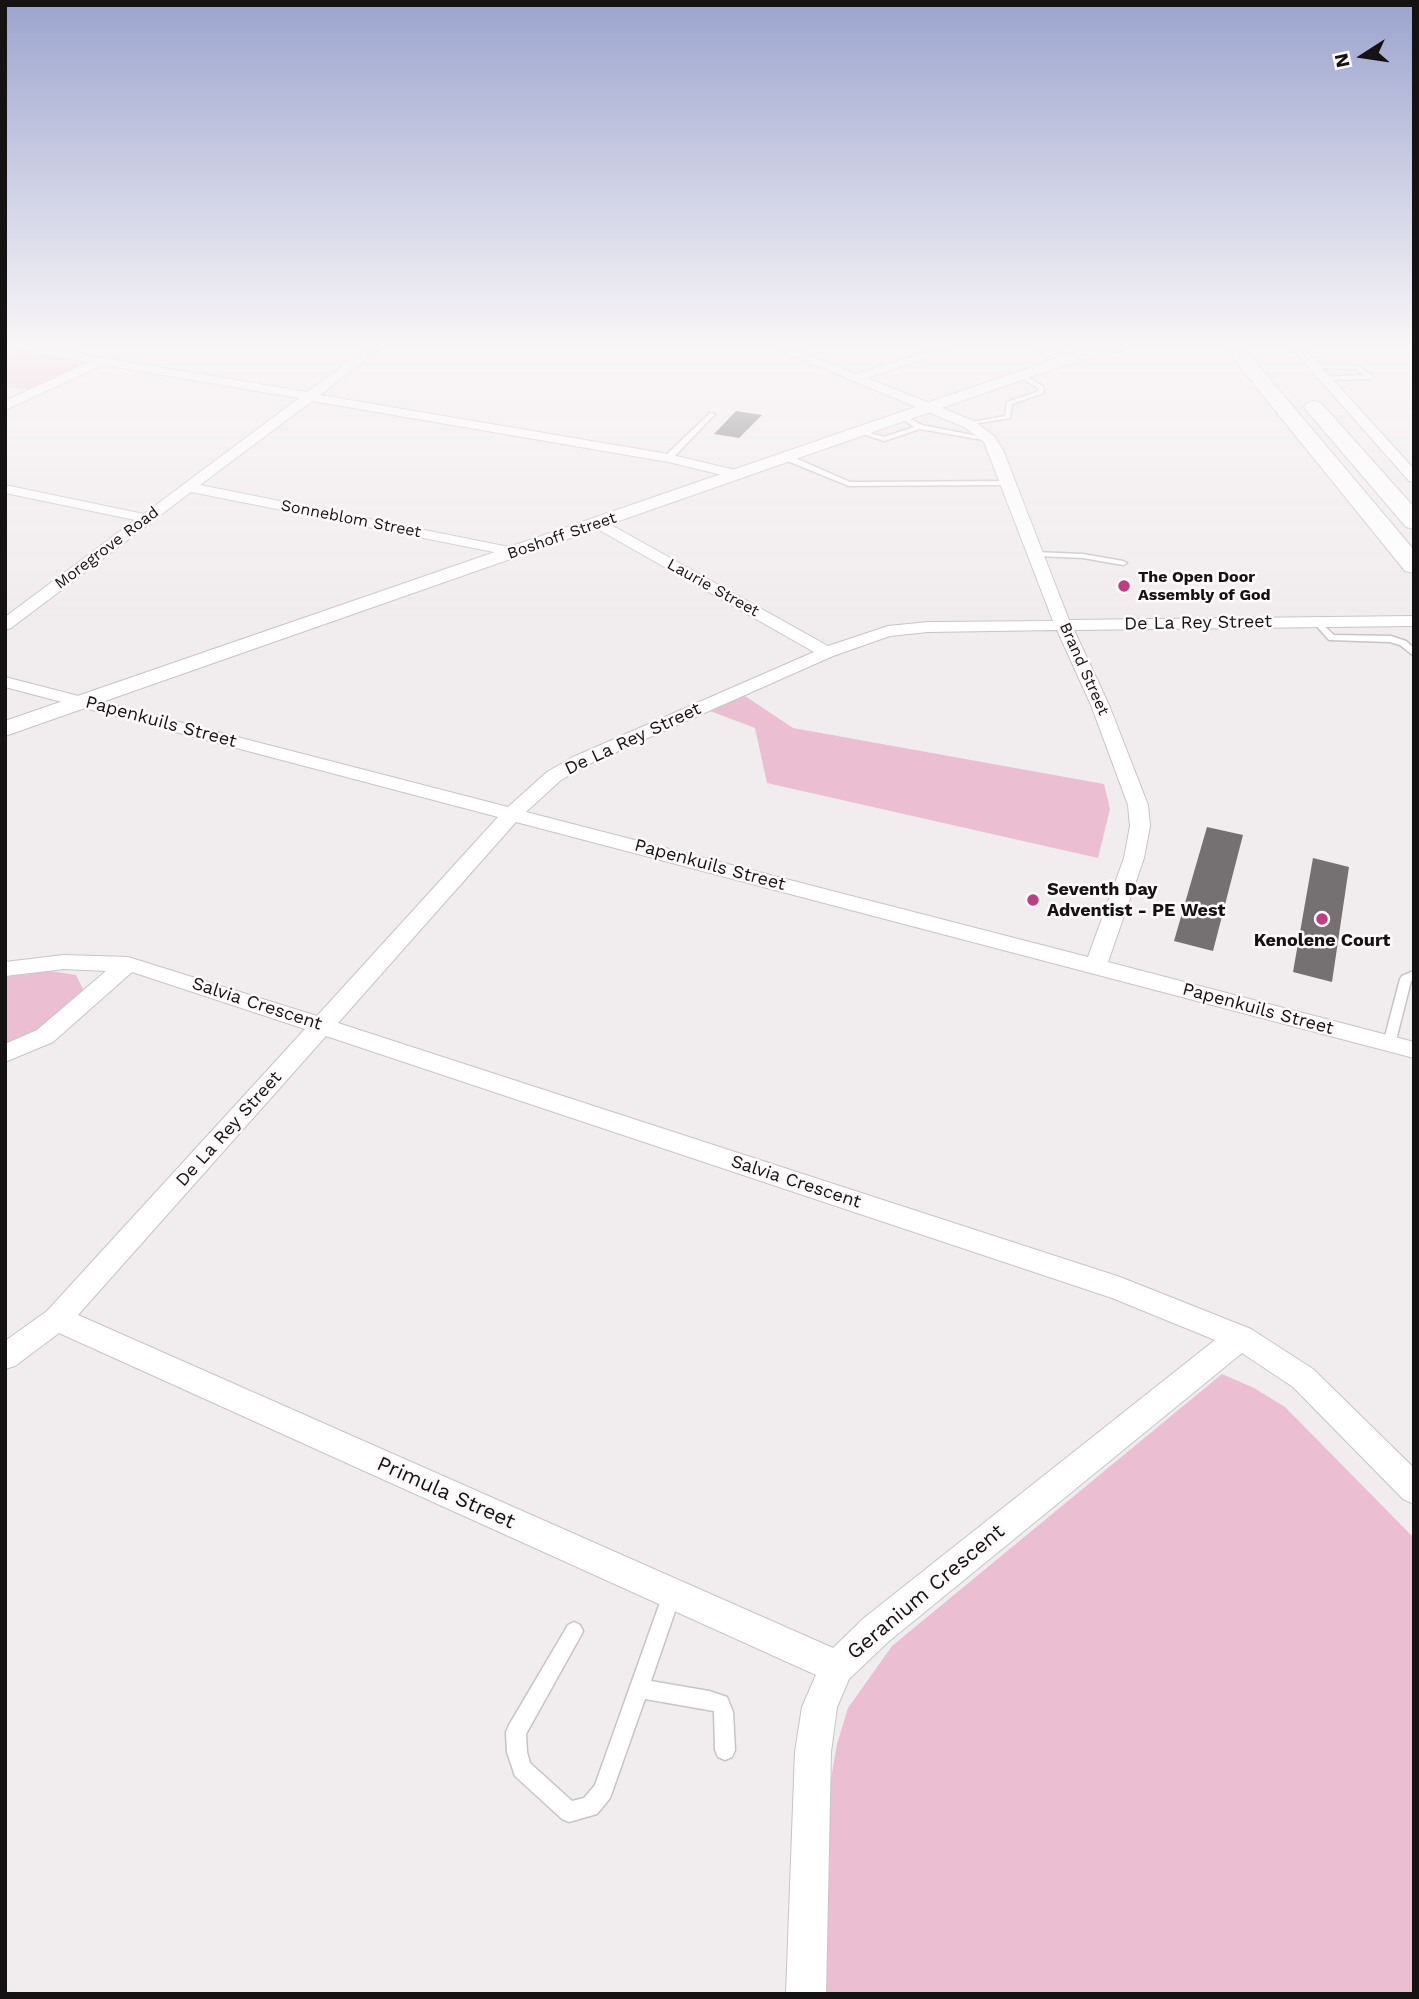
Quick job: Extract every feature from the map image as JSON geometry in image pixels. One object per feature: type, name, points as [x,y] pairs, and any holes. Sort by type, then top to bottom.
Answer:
[{"type":"main road","points":[[1309,439],[1414,566]]},
{"type":"main road","points":[[1342,439],[1414,522]]},
{"type":"street","name":"Moregrove Road","points":[[5,625],[253,439]]},
{"type":"street","points":[[556,439],[668,458],[738,475]]},
{"type":"street","name":"Boshoff Street","points":[[5,729],[844,439]]},
{"type":"street","name":"Brand Street","points":[[989,439],[1009,483],[1063,625],[1128,772],[1138,804],[1140,826],[1134,858],[1096,965]]},
{"type":"street","points":[[1378,439],[1414,481]]},
{"type":"street","points":[[1381,484],[1414,481]]},
{"type":"street","name":"Sonneblom Street","points":[[187,487],[514,552]]},
{"type":"street","points":[[5,489],[145,518]]},
{"type":"street","name":"Laurie Street","points":[[599,524],[827,652]]},
{"type":"street","name":"De La Rey Street","points":[[5,1357],[57,1319],[512,814],[554,776],[580,761],[827,652],[875,635],[909,628],[1414,621]]},
{"type":"street","name":"Papenkuils Street","points":[[5,682],[1414,1050]]},
{"type":"street","name":"Salvia Crescent","points":[[5,969],[64,962],[128,964],[162,972],[1120,1289],[1241,1338],[1303,1378],[1414,1489]]},
{"type":"street","points":[[5,1054],[44,1036],[128,964]]},
{"type":"street","name":"Primula Street","points":[[57,1319],[836,1667]]},
{"type":"street","name":"Geranium Crescent","points":[[806,1994],[813,1752],[820,1707],[836,1667],[876,1630],[1202,1366],[1241,1338]]},
{"type":"lane","points":[[668,458],[687,439]]},
{"type":"lane","points":[[788,458],[849,484],[1009,483]]},
{"type":"lane","points":[[1037,554],[1072,555],[1123,563]]},
{"type":"lane","points":[[1317,622],[1332,638],[1391,639],[1404,643],[1414,653]]},
{"type":"lane","points":[[1389,1044],[1406,979],[1414,975]]},
{"type":"lane","points":[[574,1631],[516,1732],[517,1752],[522,1769],[569,1812],[590,1807],[603,1791],[673,1594]]},
{"type":"lane","points":[[639,1689],[720,1704],[724,1712],[725,1750]]},
{"type":"shaded area","points":[[745,696],[793,728],[1104,784],[1110,809],[1098,858],[767,783],[755,728],[710,711]]},
{"type":"shaded area","points":[[50,971],[76,975],[83,989],[75,1000],[31,1039],[5,1048],[5,977]]},
{"type":"shaded area","points":[[1222,1374],[1254,1388],[1285,1407],[1414,1538],[1414,1994],[826,1994],[830,1785],[837,1744],[848,1708],[892,1646]]},
{"type":"building","points":[[1207,827],[1243,835],[1213,951],[1174,941]]},
{"type":"building","name":"Kenolene Court","points":[[1313,858],[1349,867],[1332,982],[1293,972]]},
{"type":"place","name":"The Open Door Assembly of God","points":[[1124,586]]},
{"type":"place","name":"Seventh Day Adventist - PE West","points":[[1033,900]]},
{"type":"place","name":"Kenolene Court","points":[[1322,919]]}]
